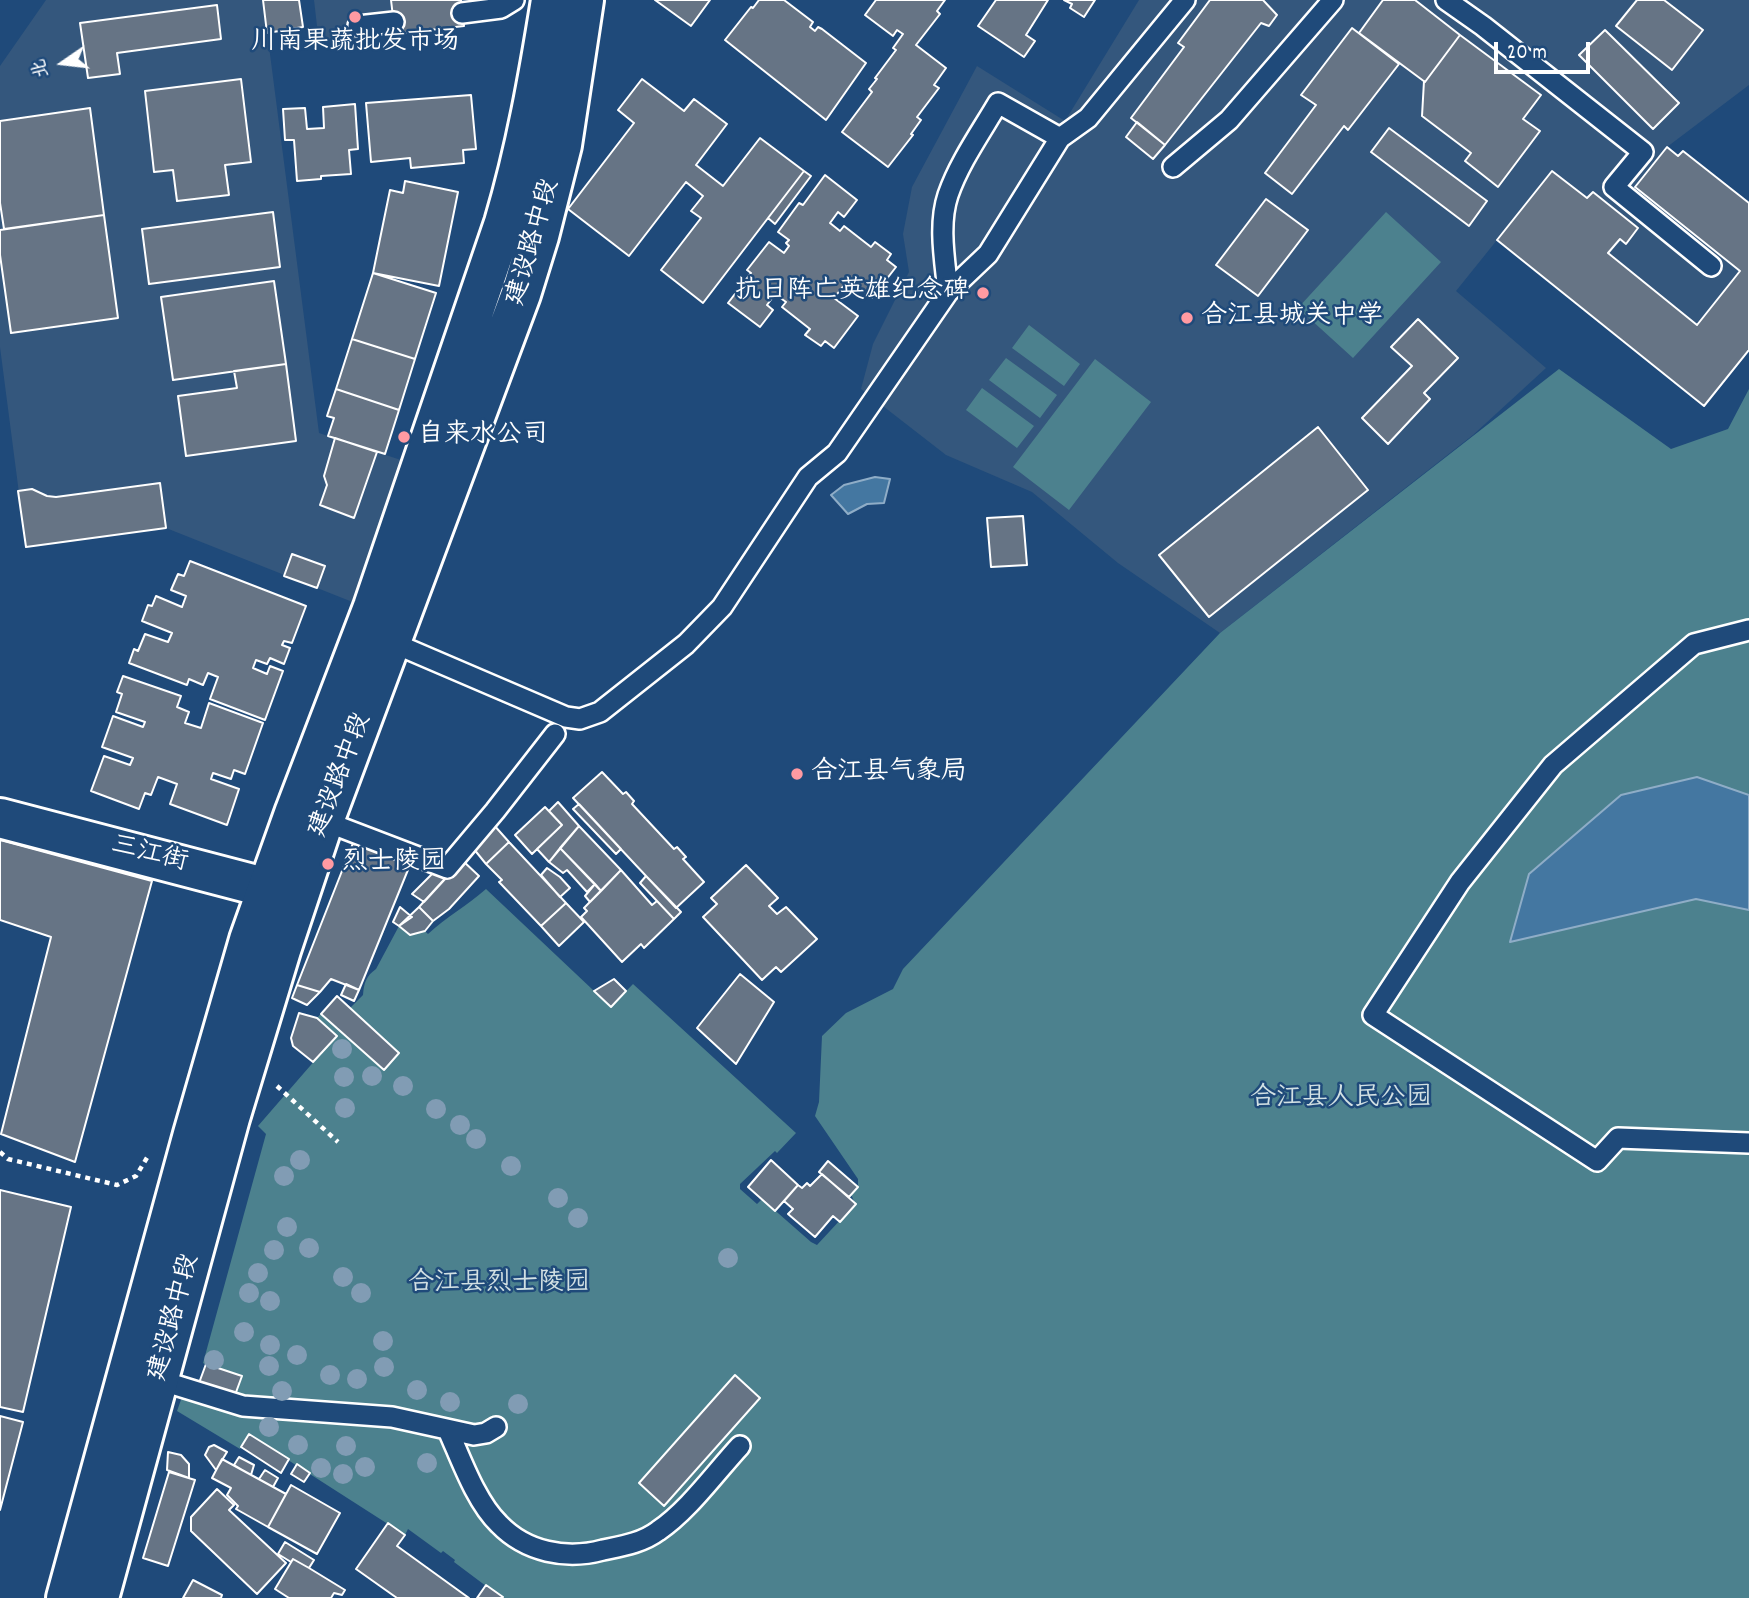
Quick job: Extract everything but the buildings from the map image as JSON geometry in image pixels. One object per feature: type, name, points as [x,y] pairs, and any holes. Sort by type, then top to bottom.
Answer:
[{"type":"main road","name":"建设路中段","points":[[66,1598],[249,940],[283,892],[324,821],[508,212],[526,140],[551,0]]},
{"type":"main road","name":"建设路中段","points":[[99,1598],[230,1118],[283,892],[378,637],[521,295],[562,145],[584,0]]},
{"type":"main road","name":"三江街","points":[[0,818],[283,892]]},
{"type":"lane","points":[[462,13],[501,8],[514,0]]},
{"type":"lane","points":[[378,637],[566,717],[580,719],[600,712],[686,644],[722,607],[808,477],[837,453],[948,292],[988,254],[1060,138],[1088,118],[1185,0]]},
{"type":"lane","points":[[1173,167],[1229,120],[1333,0]]},
{"type":"lane","points":[[1446,0],[1643,152],[1614,187],[1711,266]]},
{"type":"lane","points":[[358,26],[394,22]]},
{"type":"lane","points":[[948,292],[943,242],[948,195],[998,103],[1060,138]]},
{"type":"lane","points":[[1749,630],[1694,644],[1553,765],[1460,882],[1373,1015],[1597,1161],[1618,1138],[1749,1143]]},
{"type":"lane","points":[[324,821],[447,868],[555,734]]},
{"type":"lane","points":[[159,1380],[243,1406],[369,1414],[474,1435],[486,1433],[496,1427]]},
{"type":"lane","points":[[448,1430],[471,1483],[498,1524],[524,1543],[552,1553],[573,1555],[584,1555],[639,1541],[657,1532],[674,1518],[740,1446]]},
{"type":"path","points":[[286,1094],[338,1142]]},
{"type":"path","points":[[0,1152],[8,1159],[117,1185],[136,1175],[152,1149],[168,1136],[193,1134]]},
{"type":"shaded area","points":[[46,0],[263,0],[319,433],[407,462],[355,603],[166,528],[26,547],[0,347],[0,66]]},
{"type":"shaded area","name":"川南果蔬批发市场","points":[[314,0],[391,0],[395,34],[319,43]]},
{"type":"shaded area","name":"合江县城关中学","points":[[1139,0],[1749,0],[1749,85],[1667,147],[1678,156],[1683,151],[1749,203],[1749,350],[1704,406],[1497,240],[1456,291],[1546,368],[1473,435],[1220,633],[1118,563],[1032,492],[946,455],[861,389],[873,344],[909,272],[903,234],[912,187],[977,66],[1065,121]]},
{"type":"shaded area","points":[[875,477],[890,479],[884,503],[867,504],[848,514],[831,495],[844,485]]},
{"type":"shaded area","points":[[1697,777],[1749,795],[1749,910],[1696,899],[1510,942],[1529,874],[1621,795]]},
{"type":"green space","points":[[1386,212],[1441,262],[1353,358],[1298,308]]},
{"type":"green space","points":[[1029,325],[1080,364],[1064,386],[1012,348]]},
{"type":"green space","points":[[1006,358],[1057,395],[1040,418],[989,380]]},
{"type":"green space","points":[[1095,359],[1151,402],[1069,510],[1013,467]]},
{"type":"green space","name":"合江县人民公园","points":[[1559,369],[1671,449],[1728,429],[1749,389],[1749,1598],[502,1598],[443,1551],[441,1553],[408,1529],[405,1535],[249,1435],[240,1449],[177,1411],[182,1397],[194,1402],[206,1365],[203,1363],[266,1134],[258,1126],[336,1036],[317,1018],[337,996],[350,1008],[363,995],[366,980],[376,969],[399,926],[410,935],[425,931],[428,934],[486,889],[611,1007],[633,984],[796,1133],[740,1184],[740,1189],[757,1204],[762,1199],[817,1245],[855,1204],[851,1194],[858,1186],[858,1179],[815,1116],[819,1102],[822,1036],[846,1013],[893,989],[903,969],[1220,633]]},
{"type":"green space","points":[[982,388],[1034,426],[1017,448],[966,410]]},
{"type":"place","name":"川南果蔬批发市场","points":[[355,17]]},
{"type":"place","name":"抗日阵亡英雄纪念碑","points":[[983,293]]},
{"type":"place","name":"合江县城关中学","points":[[1187,318]]},
{"type":"place","name":"自来水公司","points":[[404,437]]},
{"type":"place","name":"合江县气象局","points":[[797,774]]},
{"type":"place","name":"烈士陵园","points":[[328,864]]},
{"type":"park label","name":"合江县烈士陵园","points":[[499,1285]]}]
